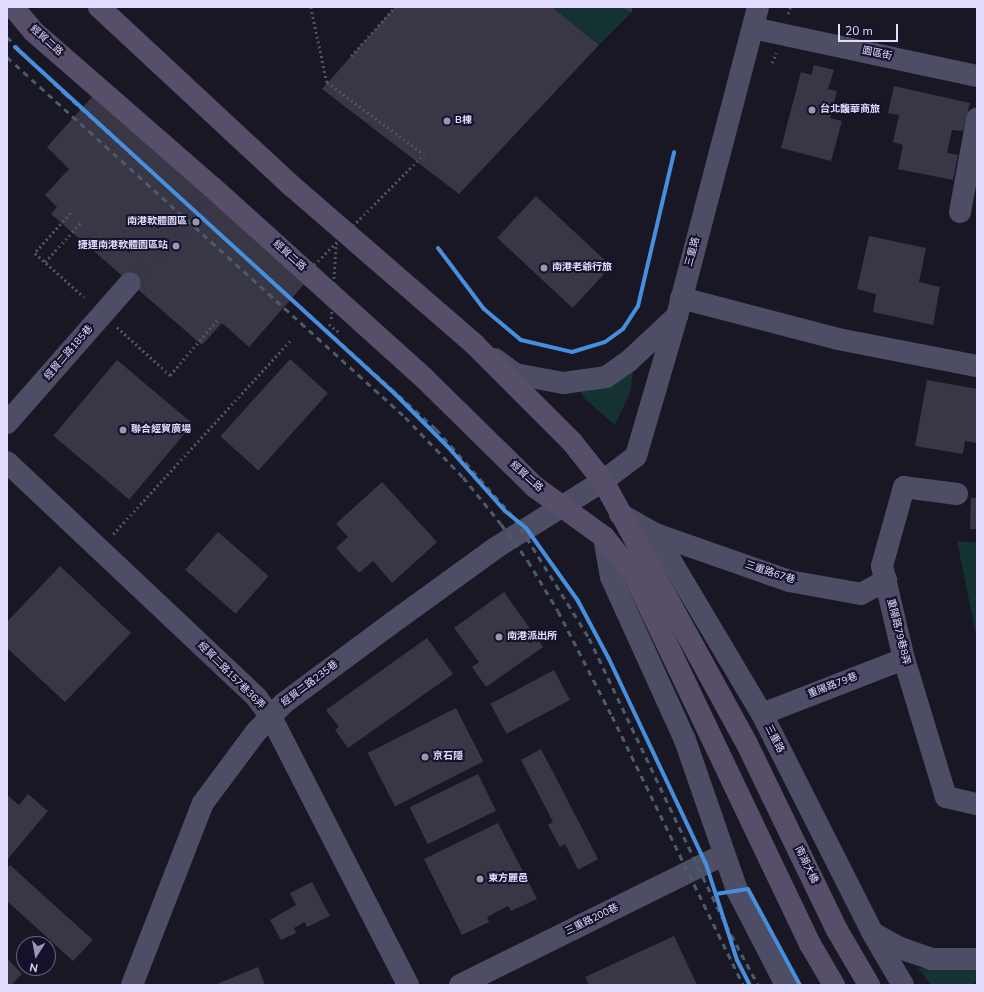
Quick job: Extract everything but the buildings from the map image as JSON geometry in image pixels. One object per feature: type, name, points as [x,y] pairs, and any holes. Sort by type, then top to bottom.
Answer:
[{"type":"main road","points":[[99,7],[293,187],[474,344],[572,442],[603,481]]},
{"type":"main road","name":"經貿二路","points":[[12,9],[33,31],[209,191],[424,378],[535,487],[564,506],[604,537],[633,573],[719,757],[810,944],[834,985]]},
{"type":"main road","name":"南湖大橋","points":[[603,481],[747,744],[837,930],[869,985]]},
{"type":"street","name":"園區街","points":[[755,17],[977,76]]},
{"type":"street","name":"三重路","points":[[603,481],[636,456],[679,307],[755,17]]},
{"type":"street","points":[[960,212],[977,119]]},
{"type":"street","name":"經貿二路185巷","points":[[7,423],[130,283]]},
{"type":"street","points":[[474,344],[516,374],[563,383],[579,382],[606,377],[630,360],[679,307],[977,366]]},
{"type":"street","name":"經貿二路157巷36弄","points":[[7,462],[257,698],[271,717],[408,985]]},
{"type":"street","name":"經貿二路235巷","points":[[132,985],[203,802],[256,732],[290,699],[497,547],[603,481]]},
{"type":"street","name":"重陽路79巷8弄","points":[[957,494],[904,487],[882,566],[904,659],[946,797],[977,804]]},
{"type":"street","name":"三重路","points":[[620,514],[655,534],[762,714],[872,932],[903,985]]},
{"type":"street","name":"三重路67巷","points":[[655,534],[789,581],[861,594],[886,580]]},
{"type":"street","points":[[604,537],[611,577],[685,740],[723,855],[737,890],[786,985]]},
{"type":"street","name":"重陽路79巷","points":[[762,714],[904,659]]},
{"type":"street","name":"三重路200巷","points":[[460,985],[723,855]]},
{"type":"street","points":[[872,932],[900,948],[932,959],[977,959]]},
{"type":"path","points":[[300,279],[424,154],[327,82],[311,7]]},
{"type":"path","points":[[351,56],[395,7]]},
{"type":"path","points":[[71,213],[35,253],[84,297]]},
{"type":"path","points":[[45,262],[82,221]]},
{"type":"path","points":[[331,319],[336,243]]},
{"type":"path","points":[[114,324],[170,375],[218,320]]},
{"type":"path","points":[[108,540],[291,340]]},
{"type":"green space","points":[[552,7],[622,7],[632,12],[599,45]]},
{"type":"green space","points":[[634,368],[630,393],[615,425],[585,399],[574,381]]},
{"type":"green space","points":[[957,541],[977,543],[977,640]]},
{"type":"green space","points":[[918,968],[977,970],[977,981],[972,985],[931,985]]},
{"type":"tunnel","points":[[130,283],[206,195]]},
{"type":"railway","points":[[7,37],[64,93],[436,429],[515,519],[589,638],[726,925],[758,985]]},
{"type":"railway","points":[[7,57],[405,417],[463,477],[501,524],[528,561],[558,611],[612,716],[743,985]]},
{"type":"cycle path","points":[[15,47],[395,394],[448,447],[505,511],[526,528],[578,601],[609,659],[706,864],[737,960],[750,985]]},
{"type":"cycle path","points":[[438,248],[484,309],[521,340],[572,352],[605,342],[623,329],[638,306],[674,152]]},
{"type":"cycle path","points":[[716,894],[748,889],[800,985]]},
{"type":"place","name":"台北馥華商旅","points":[[812,110]]},
{"type":"place","name":"B棟","points":[[447,121]]},
{"type":"place","name":"南港軟體園區","points":[[196,222]]},
{"type":"place","name":"捷運南港軟體園區站","points":[[176,246]]},
{"type":"place","name":"南港老爺行旅","points":[[544,268]]},
{"type":"place","name":"聯合經貿廣場","points":[[123,430]]},
{"type":"place","name":"南港派出所","points":[[499,637]]},
{"type":"place","name":"京石隱","points":[[425,757]]},
{"type":"place","name":"東方麗邑","points":[[480,879]]}]
